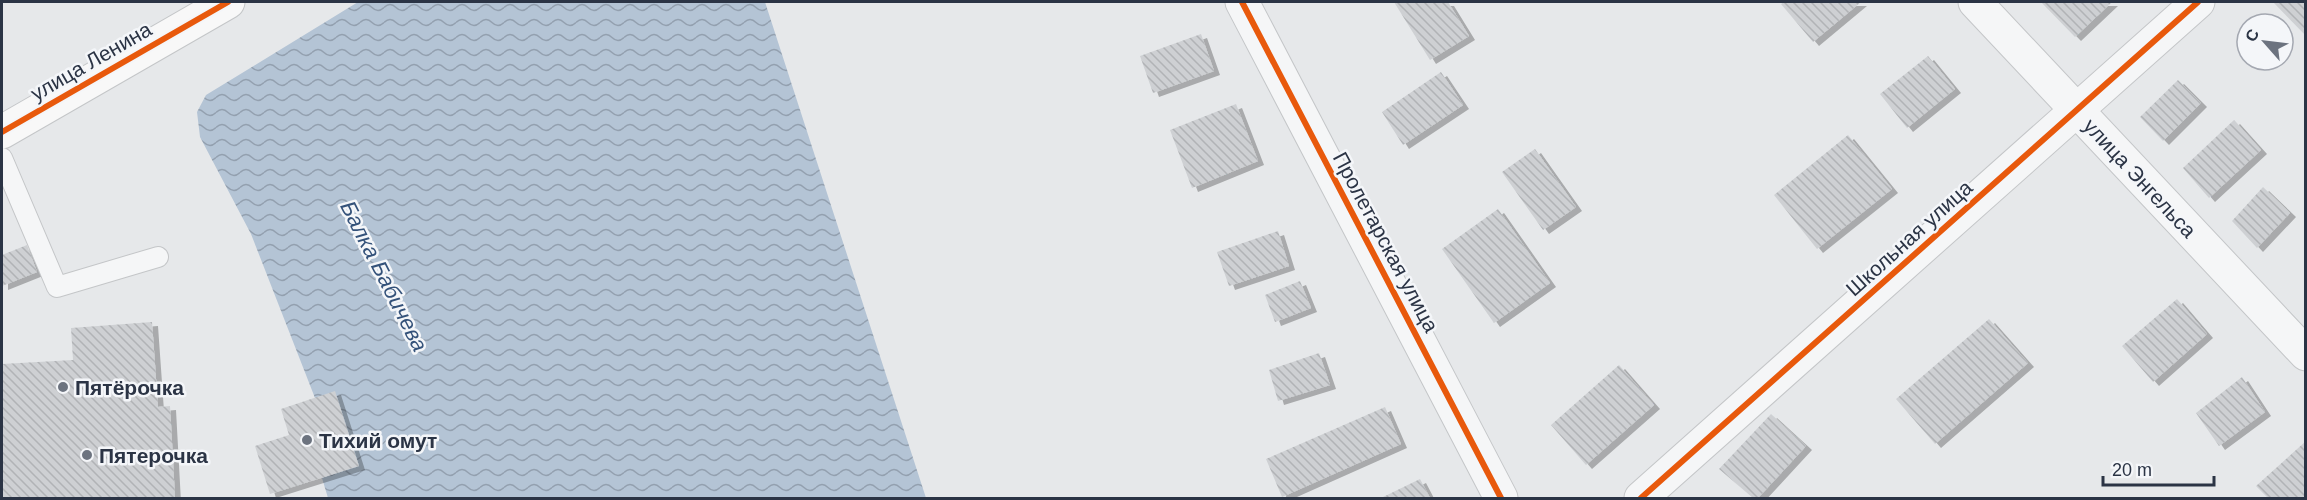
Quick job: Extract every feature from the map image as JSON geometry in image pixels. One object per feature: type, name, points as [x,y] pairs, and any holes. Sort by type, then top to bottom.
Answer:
[{"type":"street","name":"улица Ленина","points":[[2,132],[228,2]]},
{"type":"street","name":"Пролетарская улица","points":[[1242,2],[1501,498]]},
{"type":"street","name":"улица Энгельса","points":[[1975,2],[2306,354]]},
{"type":"street","name":"Школьная улица","points":[[1641,498],[2198,2]]},
{"type":"street","points":[[2,120],[36,112]]},
{"type":"lane","points":[[2,158],[57,287],[158,257]]},
{"type":"water","name":"Балка Бабичева","points":[[358,2],[765,2],[926,498],[328,498],[322,478],[358,466],[315,398],[251,234],[200,137],[197,112],[206,95]]},
{"type":"building","points":[[1394,2],[1448,2],[1469,36],[1430,60]]},
{"type":"building","points":[[1784,2],[1861,2],[1813,42],[1781,4]]},
{"type":"building","points":[[2041,2],[2112,2],[2075,37]]},
{"type":"building","points":[[2273,2],[2306,2],[2306,36],[2295,25],[2295,12],[2283,12]]},
{"type":"building","points":[[1201,34],[1214,71],[1153,93],[1140,56]]},
{"type":"building","points":[[1928,56],[1955,89],[1907,128],[1880,94]]},
{"type":"building","points":[[1441,72],[1463,105],[1403,145],[1382,112]]},
{"type":"building","points":[[2178,80],[2201,103],[2163,141],[2140,117]]},
{"type":"building","points":[[1236,104],[1258,161],[1192,188],[1170,130]]},
{"type":"building","points":[[2234,120],[2261,150],[2209,198],[2183,168]]},
{"type":"building","points":[[1848,135],[1892,189],[1817,249],[1774,195]]},
{"type":"building","points":[[1535,149],[1576,207],[1543,230],[1502,172]]},
{"type":"building","points":[[2263,187],[2290,213],[2257,248],[2232,221]]},
{"type":"building","points":[[1498,209],[1550,283],[1494,323],[1442,249]]},
{"type":"building","points":[[1278,231],[1289,266],[1229,286],[1217,252]]},
{"type":"building","points":[[27,245],[37,272],[2,286],[2,255]]},
{"type":"building","points":[[1300,281],[1311,308],[1275,322],[1265,295]]},
{"type":"building","points":[[2177,299],[2207,334],[2153,382],[2122,346]]},
{"type":"building","points":[[1989,319],[2028,363],[1935,444],[1896,399]]},
{"type":"building","name":"Пятерочка","points":[[152,322],[158,407],[170,406],[175,498],[2,498],[2,364],[73,360],[71,328]]},
{"type":"building","points":[[1319,353],[1330,385],[1278,401],[1269,370]]},
{"type":"building","points":[[1619,365],[1654,405],[1586,465],[1551,425]]},
{"type":"building","points":[[2242,377],[2265,412],[2219,446],[2196,413]]},
{"type":"building","points":[[335,391],[359,466],[270,494],[255,446],[289,435],[281,409]]},
{"type":"building","points":[[1385,407],[1401,444],[1282,497],[1266,459]]},
{"type":"building","points":[[1771,414],[1806,446],[1758,498],[1753,498],[1719,469]]},
{"type":"building","points":[[2306,441],[2306,498],[2268,498],[2256,486]]},
{"type":"building","points":[[1420,479],[1430,498],[1381,498]]},
{"type":"cycle path","points":[[2,132],[228,2]]},
{"type":"cycle path","points":[[1242,2],[1501,498]]},
{"type":"cycle path","points":[[1641,498],[2198,2]]},
{"type":"place","name":"Пятёрочка","points":[[63,387]]},
{"type":"place","name":"Тихий омут","points":[[307,440]]},
{"type":"place","name":"Пятерочка","points":[[87,455]]}]
